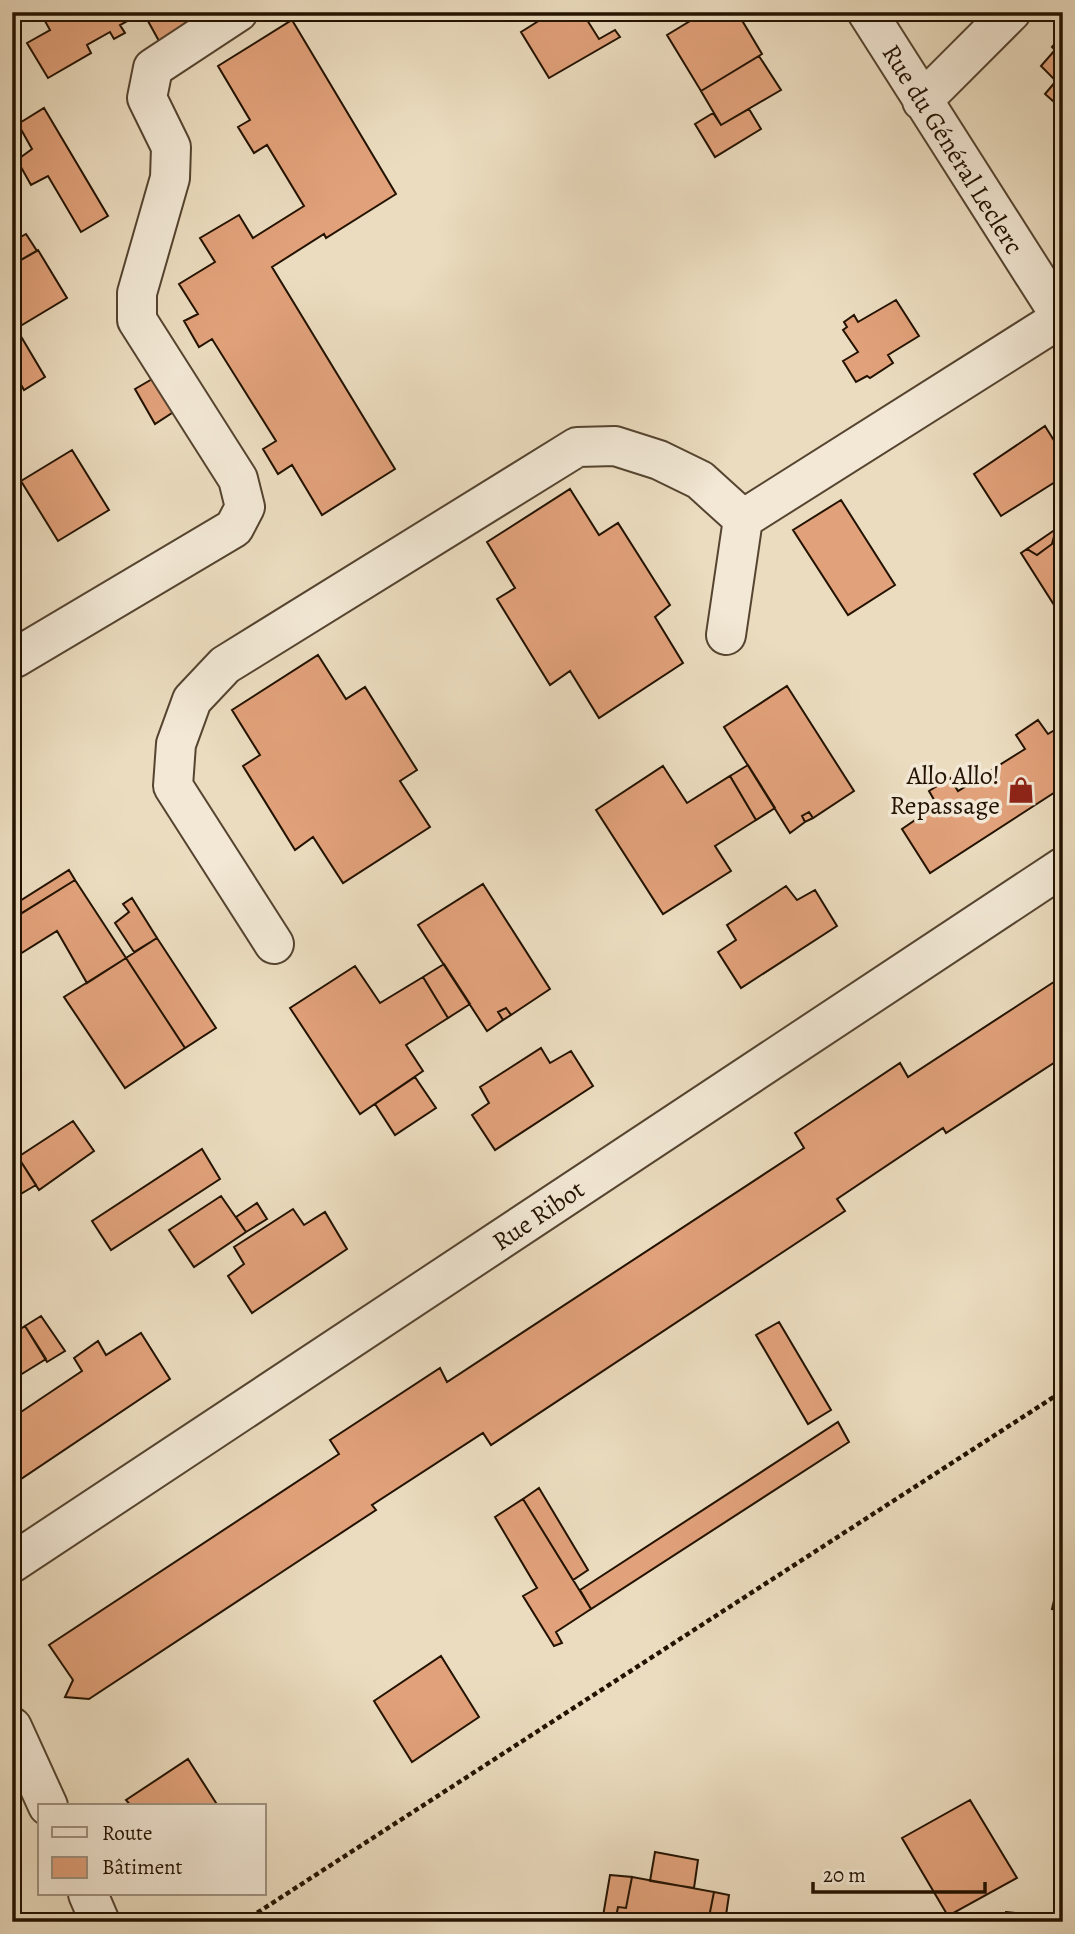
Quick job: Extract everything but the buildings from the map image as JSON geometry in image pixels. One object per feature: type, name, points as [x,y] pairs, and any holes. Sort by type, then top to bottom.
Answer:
[{"type":"street","points":[[15,658],[234,528],[245,508],[238,479],[137,320],[136,293],[170,178],[171,147],[147,98],[153,68],[238,12]]},
{"type":"street","name":"Rue du Général Leclerc","points":[[867,12],[1062,319]]},
{"type":"street","points":[[922,101],[1011,12]]},
{"type":"street","points":[[726,635],[743,519],[1062,319]]},
{"type":"street","points":[[274,944],[173,786],[176,744],[192,700],[225,665],[577,447],[615,446],[659,460],[700,480],[743,519]]},
{"type":"street","name":"Rue Ribot","points":[[12,1563],[1063,867]]},
{"type":"street","points":[[12,1727],[47,1804]]},
{"type":"street","points":[[89,1896],[100,1922]]},
{"type":"path","points":[[243,1922],[1063,1391]]},
{"type":"place","name":"Allo Allo! Repassage","points":[[1021,790]]}]
